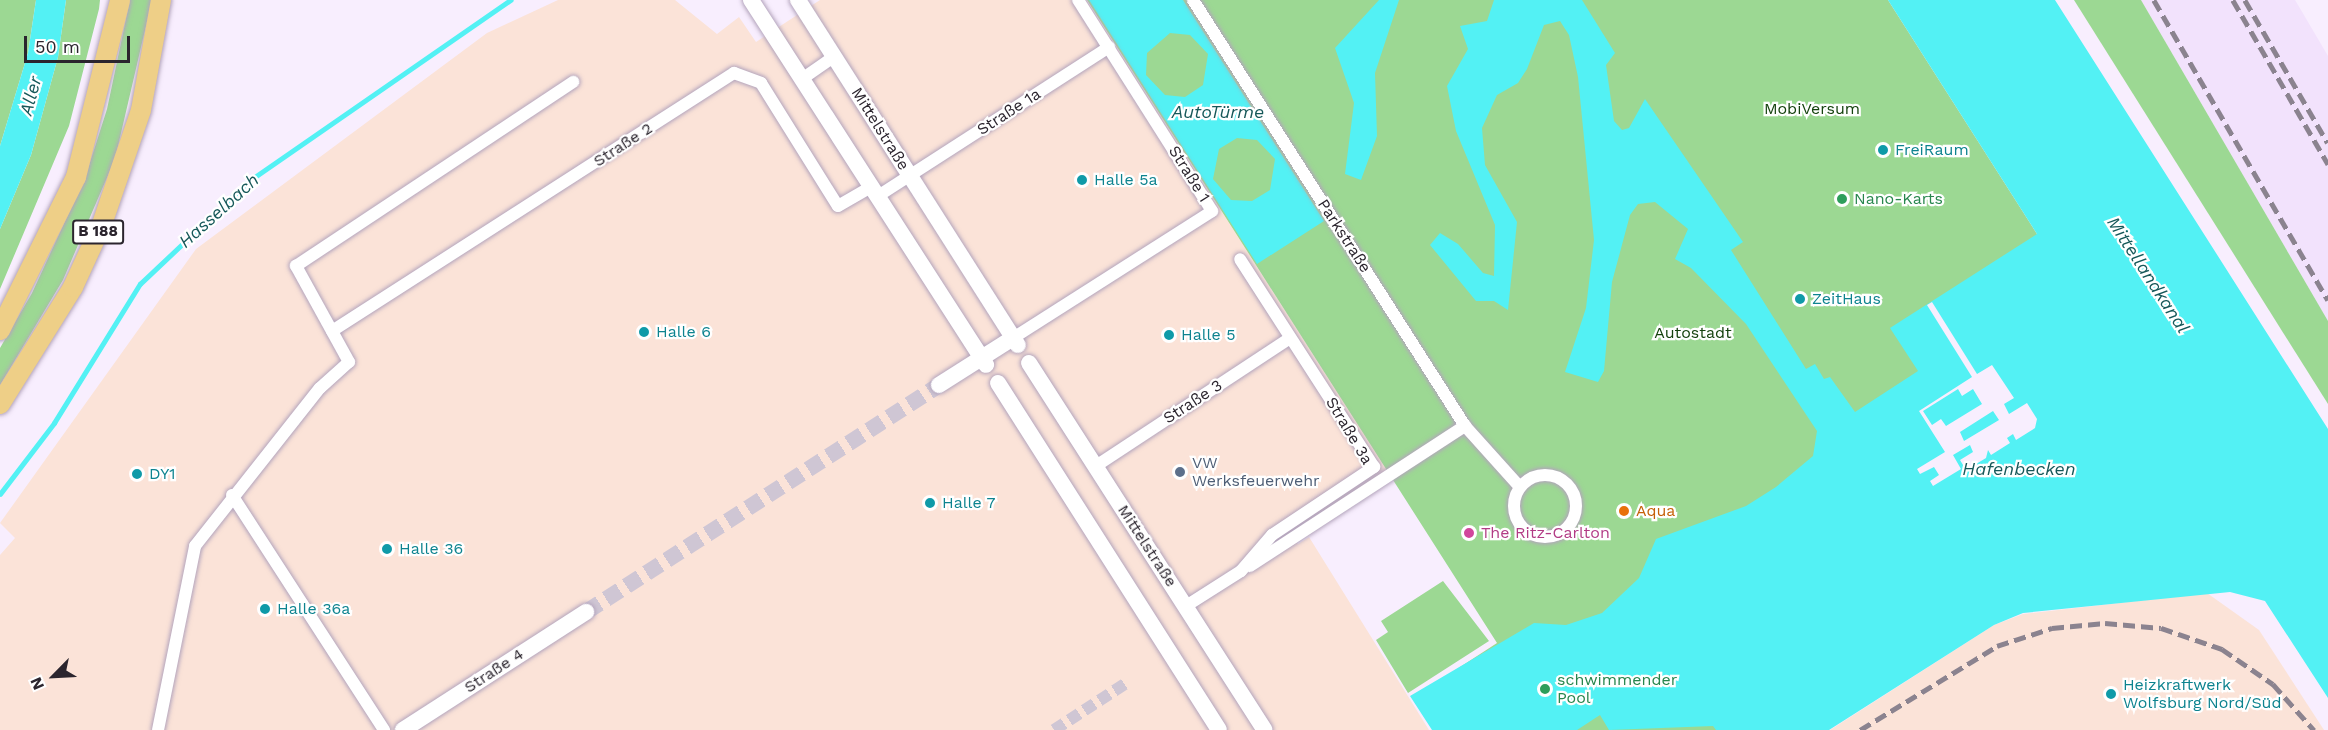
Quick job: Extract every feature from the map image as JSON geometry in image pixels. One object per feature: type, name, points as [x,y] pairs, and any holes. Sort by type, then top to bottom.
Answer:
[{"type":"main road","name":"B 188","points":[[0,330],[76,177],[120,0]]},
{"type":"main road","name":"B 188","points":[[0,404],[73,287],[102,224],[141,110],[161,0]]},
{"type":"street","points":[[751,0],[984,362]]},
{"type":"street","name":"Straße 1","points":[[1015,341],[1212,211],[1078,0]]},
{"type":"street","name":"Parkstraße","points":[[1192,0],[1466,426],[1499,470],[1520,487]]},
{"type":"street","name":"Mittelstraße","points":[[801,5],[1015,341]]},
{"type":"street","name":"Straße 1a","points":[[875,191],[910,177],[1108,47]]},
{"type":"street","points":[[802,79],[835,56]]},
{"type":"street","name":"Straße 2","points":[[333,331],[734,73],[761,83],[838,206],[875,191]]},
{"type":"street","points":[[158,730],[188,567],[195,546],[232,495],[320,388],[350,362],[296,266],[573,82]]},
{"type":"street","name":"Straße 3a","points":[[1186,606],[1241,571],[1272,535],[1374,467],[1240,259]]},
{"type":"street","name":"Straße 3","points":[[1096,466],[1290,338]]},
{"type":"street","points":[[939,385],[984,362],[1015,341]]},
{"type":"street","name":"Mittelstraße","points":[[1029,363],[1265,730]]},
{"type":"street","points":[[998,383],[1219,730]]},
{"type":"street","points":[[1241,571],[1466,426]]},
{"type":"street","points":[[1538,476],[1558,477],[1576,501],[1572,521],[1558,534],[1529,532],[1514,506],[1520,487],[1538,476]]},
{"type":"street","points":[[232,495],[384,730]]},
{"type":"street","name":"Straße 4","points":[[403,730],[586,612]]},
{"type":"shaded area","points":[[558,0],[675,0],[717,34],[739,17],[756,42],[820,0],[1086,0],[1388,471],[1291,531],[1298,544],[1309,537],[1429,730],[0,730],[0,555],[15,538],[0,523],[196,249],[487,33]]},
{"type":"shaded area","points":[[2141,0],[2295,0],[2328,56],[2328,321]]},
{"type":"shaded area","points":[[2207,593],[2259,630],[2324,730],[1830,730],[1994,625],[2023,614]]},
{"type":"green space","points":[[0,0],[36,0],[28,53],[0,146]]},
{"type":"green space","points":[[66,0],[100,0],[99,9],[69,126],[0,289],[0,229],[31,155],[58,57]]},
{"type":"green space","points":[[130,0],[152,0],[115,159],[63,280],[0,385],[0,348],[32,293],[85,178],[107,109]]},
{"type":"green space","name":"Autostadt","points":[[1087,0],[1888,0],[2037,234],[2015,587],[1795,730],[1436,730],[1414,697],[1497,643]]},
{"type":"green space","points":[[2074,0],[2141,0],[2328,321],[2328,404]]},
{"type":"green space","points":[[1443,581],[1489,641],[1408,693],[1376,640],[1388,632],[1381,621]]},
{"type":"water","name":"Aller","points":[[36,0],[66,0],[58,57],[31,155],[0,229],[0,146],[28,53]]},
{"type":"water","name":"AutoTürme","points":[[1089,0],[1183,0],[1324,221],[1257,264]],"holes":[[[1170,33],[1190,35],[1208,54],[1203,85],[1185,97],[1165,95],[1146,75],[1147,53]],[[1237,138],[1257,140],[1275,159],[1270,190],[1252,201],[1231,200],[1213,179],[1219,149]]]},
{"type":"water","points":[[1379,0],[1399,0],[1375,73],[1377,136],[1361,180],[1345,174],[1354,103],[1335,48]]},
{"type":"water","points":[[1494,0],[1582,0],[1615,53],[1606,65],[1614,121],[1622,130],[1629,128],[1645,99],[1743,242],[1731,250],[1806,369],[1815,364],[1824,379],[1830,377],[1855,412],[1918,371],[1890,328],[2037,234],[1888,0],[2055,0],[2328,429],[2328,698],[2265,601],[2230,592],[2023,613],[1994,625],[1829,730],[1716,730],[1713,726],[1609,730],[1600,715],[1577,730],[1432,730],[1410,696],[1534,623],[1566,625],[1602,613],[1639,578],[1656,539],[1746,506],[1776,487],[1813,456],[1817,431],[1746,324],[1691,268],[1675,259],[1688,229],[1655,202],[1638,204],[1630,215],[1612,282],[1604,371],[1598,382],[1565,372],[1586,308],[1594,240],[1578,77],[1569,35],[1560,21],[1544,25],[1527,69],[1518,83],[1497,95],[1482,128],[1485,165],[1517,222],[1508,310],[1494,301],[1476,301],[1430,245],[1440,233],[1458,244],[1483,273],[1494,276],[1495,225],[1456,131],[1447,86],[1468,49],[1460,26],[1487,21]]},
{"type":"pier","points":[[1932,302],[1977,374],[1992,365],[2014,398],[2004,404],[2009,414],[2027,403],[2037,419],[2035,428],[2016,440],[2013,434],[2007,438],[2010,443],[1991,455],[1988,450],[1986,458],[1966,470],[1960,460],[1973,452],[1970,445],[1953,455],[1961,469],[1933,486],[1930,481],[1939,475],[1934,467],[1920,474],[1917,469],[1945,452],[1919,411],[1972,377],[1927,305]],"holes":[[[1958,389],[1962,396],[1973,389],[1982,404],[1946,426],[1941,419],[1932,425],[1923,411]],[[1993,411],[1999,420],[1964,441],[1960,432]]]},
{"type":"waterway","name":"Hasselbach","points":[[0,494],[54,423],[140,284],[249,181],[510,0]]},
{"type":"tunnel","points":[[586,612],[939,385]]},
{"type":"tunnel","points":[[1054,730],[1128,682]]},
{"type":"railway","points":[[2154,0],[2328,300]]},
{"type":"railway","points":[[2233,0],[2328,164]]},
{"type":"railway","points":[[2245,0],[2328,143]]},
{"type":"railway","points":[[1860,730],[1997,646],[2052,628],[2105,623],[2161,628],[2222,649],[2273,684],[2314,730]]},
{"type":"place","name":"FreiRaum","points":[[1883,150]]},
{"type":"place","name":"Halle 5a","points":[[1082,180]]},
{"type":"place","name":"Nano-Karts","points":[[1842,199]]},
{"type":"place","name":"ZeitHaus","points":[[1800,299]]},
{"type":"place","name":"Halle 6","points":[[644,332]]},
{"type":"place","name":"Halle 5","points":[[1169,335]]},
{"type":"place","name":"VW Werksfeuerwehr","points":[[1180,472]]},
{"type":"place","name":"DY1","points":[[137,474]]},
{"type":"place","name":"Halle 7","points":[[930,503]]},
{"type":"place","name":"Aqua","points":[[1624,511]]},
{"type":"place","name":"The Ritz-Carlton","points":[[1469,533]]},
{"type":"place","name":"Halle 36","points":[[387,549]]},
{"type":"place","name":"Halle 36a","points":[[265,609]]},
{"type":"place","name":"schwimmender Pool","points":[[1545,689]]},
{"type":"place","name":"Heizkraftwerk Wolfsburg Nord/Süd","points":[[2111,694]]},
{"type":"park label","name":"MobiVersum","points":[[1812,109]]},
{"type":"water label","name":"Mittellandkanal","points":[[2148,275]]},
{"type":"water label","name":"Hafenbecken","points":[[2019,469]]}]
